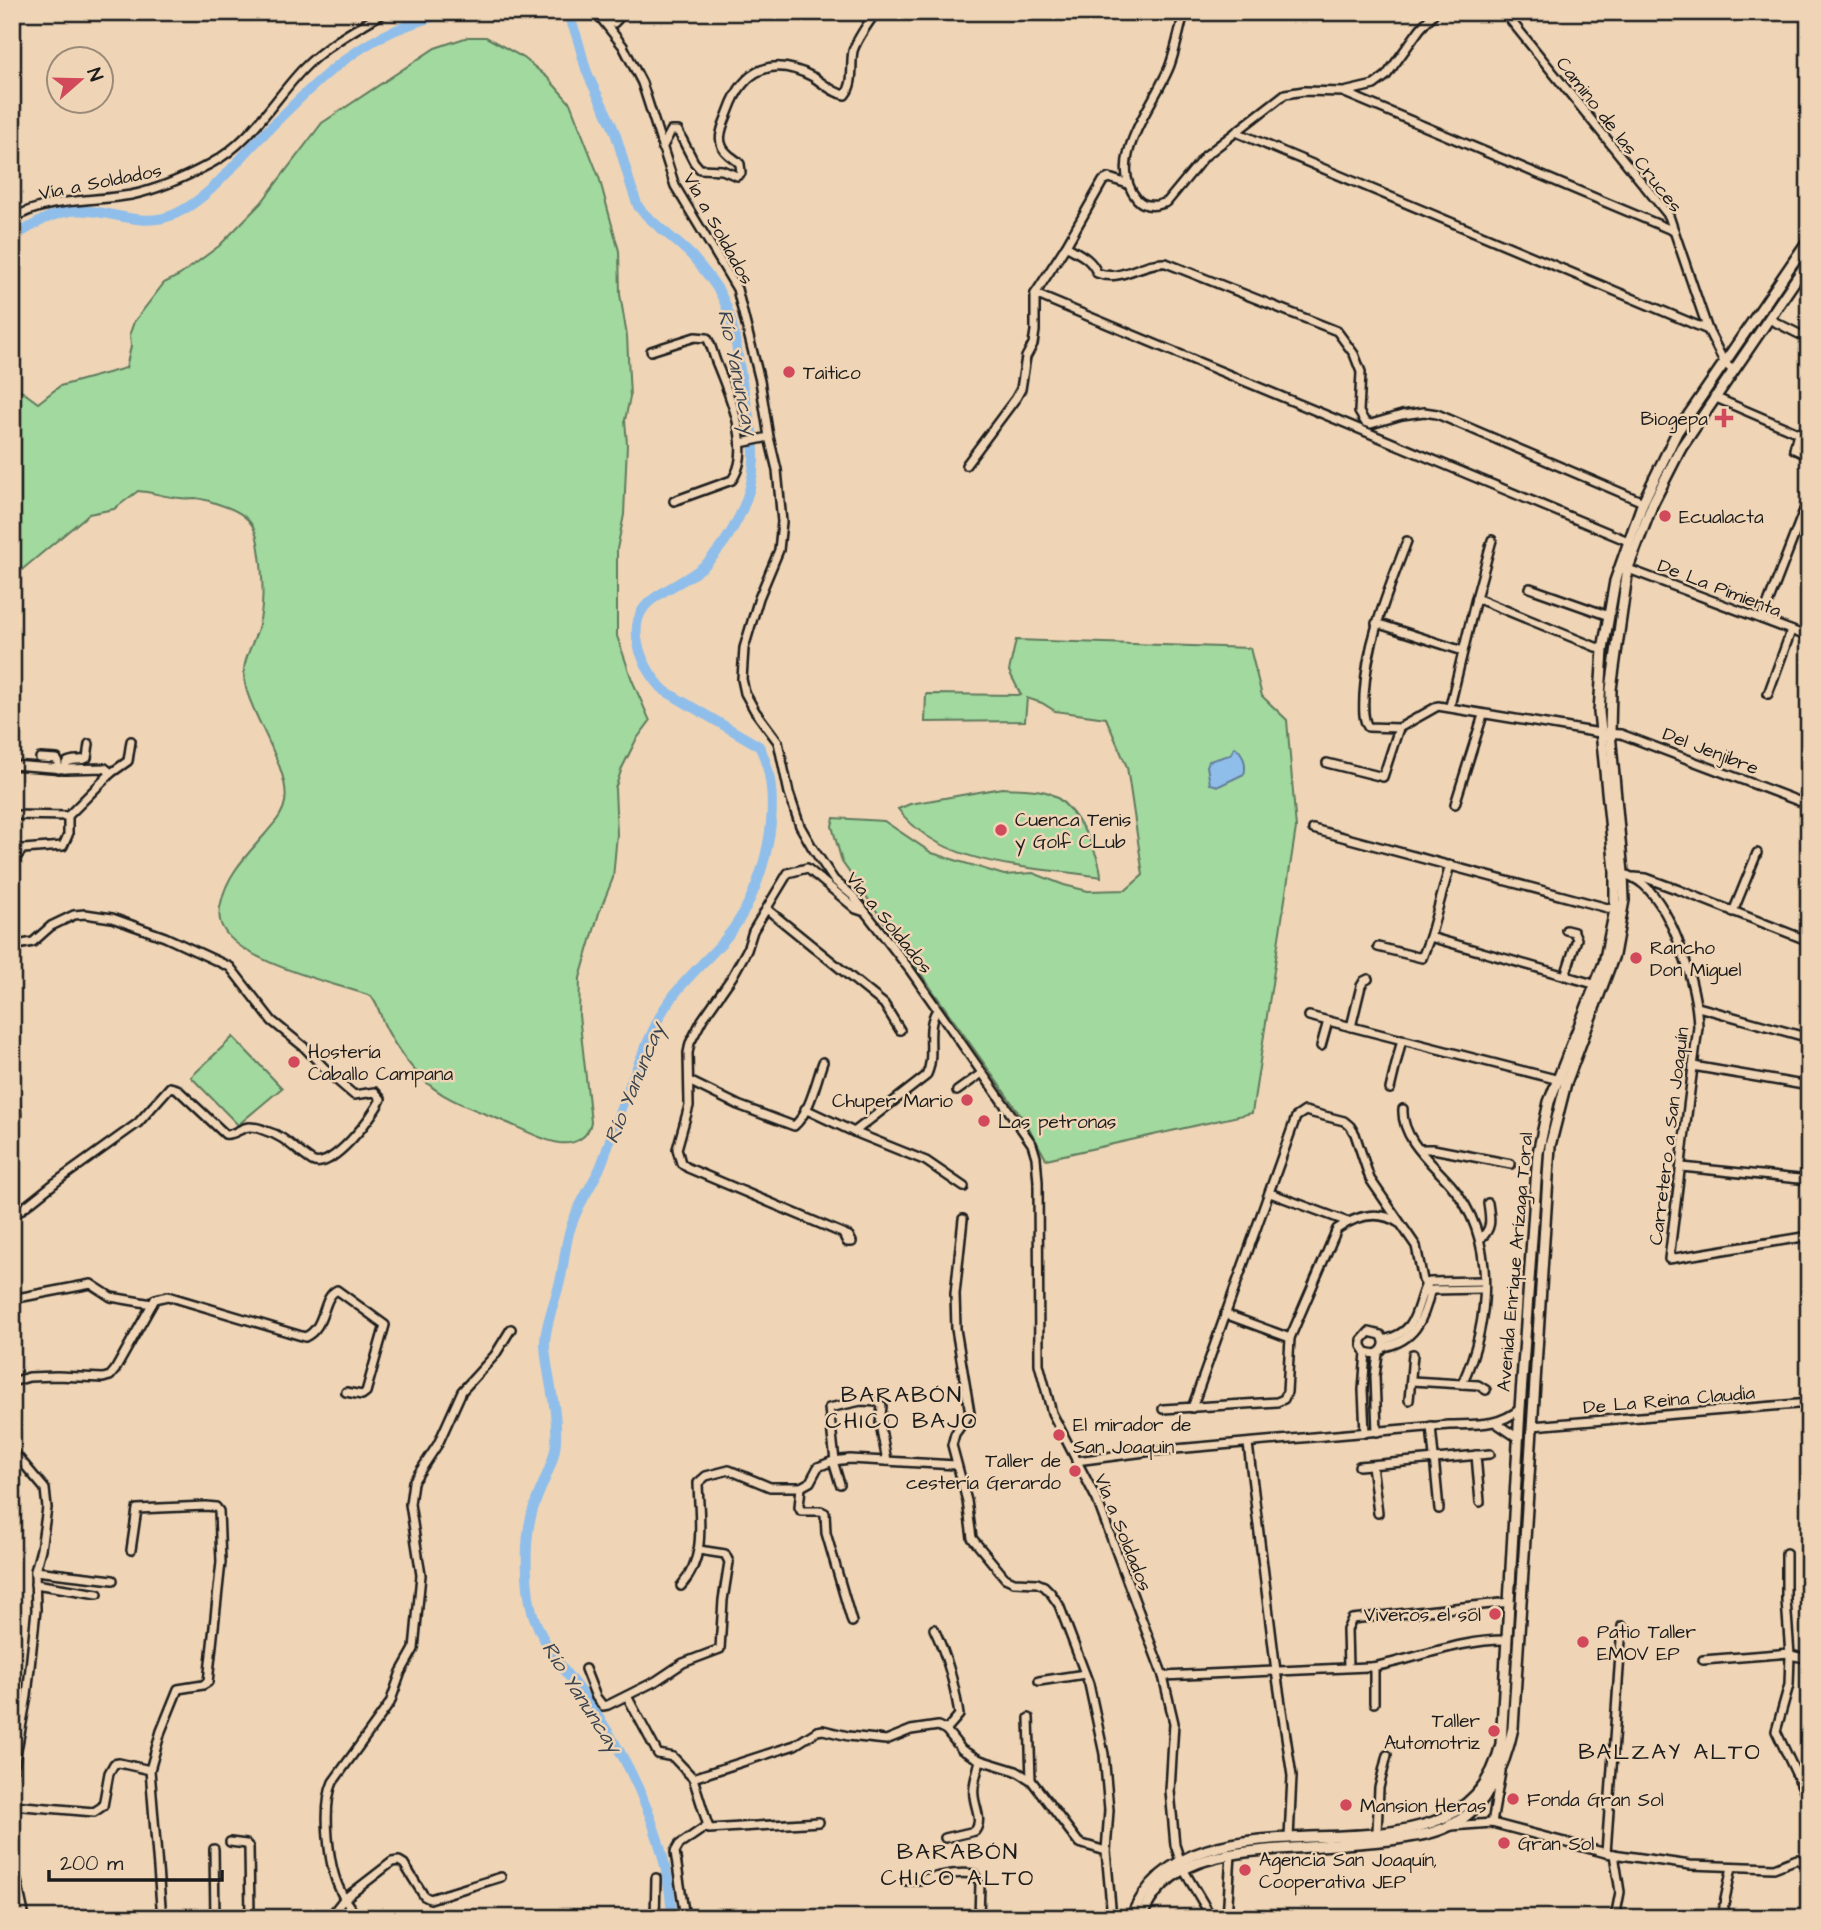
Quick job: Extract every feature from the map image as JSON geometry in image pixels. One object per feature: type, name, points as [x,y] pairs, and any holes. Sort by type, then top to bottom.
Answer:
[{"type":"main road","name":"Avenida Enrique Arízaga Toral","points":[[1605,733],[1628,541],[1643,502],[1677,432],[1809,239]]},
{"type":"main road","name":"Avenida Enrique Arízaga Toral","points":[[1131,1918],[1136,1904],[1149,1888],[1205,1850],[1289,1838],[1418,1828],[1467,1803],[1482,1788],[1496,1761],[1501,1744],[1518,1438],[1538,1153],[1542,1128],[1615,955],[1624,900],[1605,733],[1604,650],[1609,616],[1624,567],[1681,448],[1809,260]]},
{"type":"main road","name":"Avenida Enrique Arízaga Toral","points":[[1140,1918],[1157,1891],[1181,1865],[1231,1854],[1412,1837],[1449,1826],[1464,1818],[1482,1800],[1501,1772],[1513,1728],[1549,1155],[1562,1081],[1597,985],[1611,934],[1619,872]]},
{"type":"main road","points":[[1507,1645],[1518,1653]]},
{"type":"street","name":"Vía a Soldados","points":[[12,219],[50,204],[129,195],[159,188],[215,161],[248,134],[319,53],[385,12]]},
{"type":"street","name":"Vía a Soldados","points":[[596,12],[623,46],[642,83],[675,186],[737,289],[761,381],[765,438],[777,470],[782,522],[779,550],[759,598],[744,648],[742,679],[745,693],[755,712],[778,742],[789,793],[800,826],[812,847],[834,880],[853,896],[910,970],[1025,1133],[1036,1157],[1039,1364],[1052,1413],[1097,1500],[1163,1676],[1174,1723],[1170,1791],[1172,1828],[1181,1865],[1212,1918]]},
{"type":"street","points":[[605,21],[614,23],[618,19],[618,12]]},
{"type":"street","points":[[662,148],[674,130],[681,134],[694,162],[701,169],[722,170],[733,175],[741,173],[740,164],[726,152],[720,136],[732,102],[745,80],[766,66],[792,68],[845,95],[850,85],[852,54],[876,12]]},
{"type":"street","points":[[1185,12],[1170,64],[1129,146],[1125,169],[1128,184],[1137,198],[1145,204],[1167,202],[1200,161],[1285,94],[1304,90],[1345,92],[1374,85],[1386,76],[1435,12]]},
{"type":"street","name":"Camino de las Cruces","points":[[1504,12],[1669,216],[1708,330],[1724,362],[1732,370]]},
{"type":"street","points":[[1345,92],[1674,231]]},
{"type":"street","points":[[1236,132],[1708,330]]},
{"type":"street","points":[[966,465],[1021,389],[1026,357],[1033,344],[1035,331],[1035,294],[1066,246],[1102,181],[1109,178],[1128,184]]},
{"type":"street","points":[[1066,246],[1087,257],[1097,272],[1105,276],[1120,275],[1153,262],[1166,263],[1338,331],[1354,354],[1361,372],[1359,412],[1365,422],[1371,424],[1424,412],[1437,414],[1643,502]]},
{"type":"street","points":[[1035,294],[1628,541]]},
{"type":"street","points":[[1769,318],[1809,339]]},
{"type":"street","points":[[651,351],[695,337],[707,338],[744,442],[732,480],[674,501]]},
{"type":"street","points":[[1714,397],[1798,433],[1809,433]]},
{"type":"street","points":[[1798,433],[1794,449],[1809,456]]},
{"type":"street","points":[[744,442],[765,438]]},
{"type":"street","points":[[1762,619],[1806,505]]},
{"type":"street","points":[[1407,541],[1376,623],[1366,666],[1365,724],[1371,728],[1399,728],[1432,707],[1450,706],[1492,540]]},
{"type":"street","name":"De La Pimienta","points":[[1624,567],[1809,636]]},
{"type":"street","points":[[1530,588],[1609,616]]},
{"type":"street","points":[[1476,598],[1604,650]]},
{"type":"street","points":[[1376,623],[1463,652]]},
{"type":"street","points":[[1768,694],[1791,631]]},
{"type":"street","name":"Del Jenjibre","points":[[1450,706],[1483,715],[1631,736],[1809,805]]},
{"type":"street","points":[[1455,804],[1483,715]]},
{"type":"street","points":[[1327,763],[1383,777],[1399,728]]},
{"type":"street","points":[[12,862],[23,849],[63,846],[68,835],[68,816],[111,773],[128,761],[131,741]]},
{"type":"street","points":[[62,769],[71,760],[83,761],[87,758],[89,744]]},
{"type":"street","points":[[40,758],[57,759],[62,769]]},
{"type":"street","points":[[12,765],[62,769],[105,768],[111,773]]},
{"type":"street","points":[[14,815],[68,816]]},
{"type":"street","points":[[1313,829],[1615,910]]},
{"type":"street","points":[[1733,912],[1757,853]]},
{"type":"street","points":[[1378,947],[1422,958],[1450,865]]},
{"type":"street","points":[[843,1234],[681,1163],[677,1149],[688,1113],[688,1053],[693,1037],[732,977],[753,931],[788,873],[807,868],[856,909],[865,912]]},
{"type":"street","name":"Carretero a San Joaquín","points":[[1619,872],[1633,877],[1653,894],[1665,914],[1687,965],[1698,1007],[1682,1167],[1669,1259],[1809,1236]]},
{"type":"street","points":[[1633,877],[1646,878],[1809,941]]},
{"type":"street","points":[[768,910],[884,1004],[900,1030]]},
{"type":"street","points":[[12,947],[33,942],[51,926],[74,915],[112,918],[156,933],[230,967],[272,1021],[304,1047],[343,1086],[354,1095],[375,1092],[381,1099],[366,1122],[336,1155],[318,1163],[271,1132],[251,1126],[233,1135],[225,1134],[177,1089],[170,1087],[138,1123],[12,1217]]},
{"type":"street","points":[[1565,976],[1577,939],[1574,933],[1566,930]]},
{"type":"street","points":[[1430,937],[1597,985]]},
{"type":"street","points":[[1352,1027],[1361,986],[1368,979]]},
{"type":"street","points":[[1698,1007],[1809,1038]]},
{"type":"street","points":[[854,1132],[926,1076],[930,1069],[932,1021],[937,1010]]},
{"type":"street","points":[[1309,1016],[1562,1081]]},
{"type":"street","points":[[1321,1046],[1328,1021]]},
{"type":"street","points":[[1390,1089],[1402,1039]]},
{"type":"street","points":[[689,1081],[790,1127],[797,1125],[823,1062]]},
{"type":"street","points":[[1693,1066],[1809,1086]]},
{"type":"street","points":[[957,1091],[982,1073]]},
{"type":"street","points":[[12,1096],[18,1119],[12,1131]]},
{"type":"street","points":[[805,1109],[926,1161],[964,1187]]},
{"type":"street","points":[[1403,1109],[1405,1126],[1465,1205],[1481,1238],[1484,1285],[1480,1334],[1474,1358],[1462,1384]]},
{"type":"street","points":[[1192,1408],[1296,1117],[1305,1111],[1344,1121],[1350,1126],[1370,1179],[1416,1246],[1430,1292],[1424,1315],[1410,1336],[1401,1342],[1384,1344]]},
{"type":"street","points":[[1420,1149],[1433,1149],[1511,1164]]},
{"type":"street","points":[[1682,1167],[1809,1180]]},
{"type":"street","points":[[1270,1193],[1348,1222]]},
{"type":"street","points":[[1481,1238],[1490,1226],[1488,1203]]},
{"type":"street","points":[[1163,1409],[1284,1399],[1287,1392],[1290,1338],[1336,1230],[1348,1222],[1374,1215],[1391,1218],[1403,1225]]},
{"type":"street","points":[[963,1219],[955,1294],[956,1329],[970,1413],[952,1439],[970,1532],[975,1544],[1009,1581],[1037,1583],[1050,1592],[1059,1605],[1085,1674],[1104,1754],[1109,1810],[1107,1851],[1112,1918]]},
{"type":"street","points":[[12,1299],[91,1284],[111,1297],[152,1304]]},
{"type":"street","points":[[1426,1284],[1484,1285]]},
{"type":"street","points":[[1377,1432],[1375,1376],[1378,1354],[1384,1344],[1404,1333],[1411,1325],[1426,1284]]},
{"type":"street","points":[[1430,1292],[1484,1285]]},
{"type":"street","points":[[12,1382],[29,1377],[110,1376],[155,1299],[168,1296],[298,1336],[306,1336],[316,1329],[333,1291],[341,1292],[385,1325],[366,1392],[362,1395],[346,1392]]},
{"type":"street","points":[[1225,1314],[1290,1338]]},
{"type":"street","points":[[358,1918],[338,1888],[332,1867],[329,1790],[386,1709],[414,1649],[421,1575],[410,1504],[413,1482],[438,1444],[462,1391],[495,1355],[511,1329]]},
{"type":"street","points":[[1365,1433],[1363,1390],[1366,1352],[1362,1343],[1366,1334],[1373,1332],[1379,1333],[1384,1344]]},
{"type":"street","points":[[1366,1352],[1378,1354]]},
{"type":"street","points":[[1409,1400],[1413,1354]]},
{"type":"street","points":[[1412,1381],[1478,1385],[1486,1390]]},
{"type":"street","points":[[840,1484],[834,1461],[829,1408],[878,1402],[882,1406],[880,1424],[887,1461]]},
{"type":"street","name":"De La Reina Claudia","points":[[1532,1426],[1809,1403]]},
{"type":"street","points":[[1076,1461],[1153,1451],[1431,1426],[1496,1423],[1508,1419],[1520,1409]]},
{"type":"street","points":[[1496,1423],[1518,1438]]},
{"type":"street","points":[[1431,1426],[1439,1509]]},
{"type":"street","points":[[1248,1444],[1292,1776],[1289,1838]]},
{"type":"street","points":[[12,1450],[45,1489],[47,1507],[36,1571],[36,1610],[27,1696],[12,1777]]},
{"type":"street","points":[[1359,1466],[1490,1454]]},
{"type":"street","points":[[1476,1455],[1480,1502]]},
{"type":"street","points":[[681,1586],[694,1569],[699,1550],[698,1483],[701,1478],[729,1470],[770,1487],[801,1487],[810,1482],[818,1467],[834,1461],[850,1459],[956,1465]]},
{"type":"street","points":[[1373,1465],[1378,1513]]},
{"type":"street","points":[[801,1487],[801,1511],[825,1513],[829,1544],[852,1622]]},
{"type":"street","points":[[131,1550],[137,1509],[206,1506],[216,1507],[219,1511],[221,1562],[209,1679],[203,1685],[183,1687],[175,1693],[150,1770],[162,1918]]},
{"type":"street","points":[[585,1669],[596,1697],[603,1706],[656,1681],[683,1663],[720,1649],[729,1562],[725,1554],[699,1550]]},
{"type":"street","points":[[1786,1553],[1789,1685],[1776,1731],[1809,1801]]},
{"type":"street","points":[[36,1571],[113,1580]]},
{"type":"street","points":[[36,1584],[98,1594]]},
{"type":"street","points":[[1348,1668],[1347,1630],[1352,1619],[1510,1602]]},
{"type":"street","points":[[1615,1918],[1620,1892],[1610,1854],[1622,1626]]},
{"type":"street","points":[[934,1629],[945,1655],[959,1715],[946,1730]]},
{"type":"street","points":[[1163,1676],[1372,1667],[1487,1640],[1507,1645]]},
{"type":"street","points":[[1703,1660],[1790,1654],[1809,1658]]},
{"type":"street","points":[[1372,1667],[1374,1703]]},
{"type":"street","points":[[1039,1681],[1085,1674]]},
{"type":"street","points":[[627,1696],[658,1754],[673,1758],[693,1778],[712,1830],[819,1822]]},
{"type":"street","points":[[1029,1717],[1031,1780]]},
{"type":"street","points":[[693,1778],[795,1745],[817,1731],[886,1740],[928,1726],[938,1726],[946,1730],[954,1743],[981,1760],[1016,1771],[1031,1780],[1079,1843],[1107,1851]]},
{"type":"street","points":[[1377,1832],[1379,1788],[1387,1755]]},
{"type":"street","points":[[945,1838],[978,1828],[973,1792],[981,1760]]},
{"type":"street","points":[[12,1805],[94,1812],[103,1806],[109,1773],[114,1764],[150,1770]]},
{"type":"street","points":[[1492,1823],[1501,1772]]},
{"type":"street","points":[[1449,1826],[1492,1823],[1610,1854],[1690,1865],[1774,1868],[1797,1859],[1809,1866]]},
{"type":"street","points":[[685,1918],[675,1852],[679,1845],[708,1825]]},
{"type":"street","points":[[230,1842],[247,1844],[249,1847],[250,1918]]},
{"type":"street","points":[[214,1849],[215,1918]]},
{"type":"street","points":[[1227,1918],[1231,1854]]},
{"type":"street","points":[[12,1858],[25,1918]]},
{"type":"street","points":[[329,1918],[344,1899],[392,1863],[399,1861],[404,1864],[424,1896],[430,1899],[501,1877]]},
{"type":"street","points":[[1721,1918],[1732,1867]]},
{"type":"street","points":[[906,1881],[921,1881],[954,1872],[974,1874],[980,1882],[979,1918]]},
{"type":"street","points":[[655,1918],[656,1878]]},
{"type":"green space","points":[[468,37],[486,37],[524,58],[548,78],[570,103],[599,177],[619,251],[620,294],[627,336],[630,397],[625,420],[627,444],[624,515],[617,549],[617,636],[650,721],[636,740],[615,789],[617,834],[613,878],[599,913],[580,978],[579,1015],[591,1122],[584,1136],[565,1143],[538,1137],[440,1093],[422,1078],[403,1055],[390,1036],[371,996],[311,978],[265,960],[230,937],[221,924],[220,908],[228,883],[239,865],[278,819],[285,802],[283,776],[250,701],[244,679],[245,664],[260,620],[262,596],[258,542],[248,520],[233,509],[205,500],[138,491],[114,509],[89,514],[18,573],[12,567],[12,384],[38,403],[60,386],[126,368],[134,322],[164,283],[180,275],[219,246],[261,203],[322,123],[435,48]]},
{"type":"green space","name":"Cuenca Tenis y Golf CLub","points":[[1016,640],[1250,648],[1262,696],[1287,720],[1296,828],[1252,1113],[1046,1159],[1026,1123],[842,862],[832,826],[834,818],[884,821],[932,853],[1004,875],[1033,873],[1088,891],[1126,890],[1143,875],[1127,767],[1106,718],[1055,711],[1027,698],[1025,721],[925,722],[926,694],[1021,695],[1009,671]]},
{"type":"green space","name":"Cuenca Tenis y Golf CLub","points":[[1002,788],[1046,792],[1065,805],[1090,841],[1101,877],[1019,866],[964,854],[917,829],[898,809],[910,804]]},
{"type":"green space","points":[[233,1037],[282,1088],[238,1125],[191,1077]]},
{"type":"water","points":[[1235,747],[1244,759],[1244,774],[1219,786],[1210,784],[1207,766],[1209,761],[1230,755]]},
{"type":"waterway","name":"Río Yanuncay","points":[[12,238],[44,219],[65,212],[93,211],[147,220],[175,214],[200,199],[292,106],[324,76],[358,50],[402,27],[446,12]]},
{"type":"waterway","name":"Río Yanuncay","points":[[565,12],[576,34],[587,72],[614,130],[638,206],[692,256],[723,299],[733,331],[754,450],[750,488],[739,516],[724,542],[700,569],[660,594],[643,609],[637,632],[638,645],[649,671],[665,691],[759,746],[767,768],[771,792],[768,845],[761,872],[740,919],[674,995],[660,1016],[631,1082],[601,1164],[572,1225],[545,1338],[555,1417],[555,1450],[532,1513],[527,1552],[529,1597],[535,1620],[556,1658],[612,1738],[638,1787],[665,1865],[672,1918]]},
{"type":"place","name":"Taitico","points":[[789,372]]},
{"type":"place","name":"Biogepa","points":[[1724,418]]},
{"type":"place","name":"Ecualacta","points":[[1665,516]]},
{"type":"place","name":"Cuenca Tenis y Golf CLub","points":[[1001,830]]},
{"type":"place","name":"Rancho Don Miguel","points":[[1636,958]]},
{"type":"place","name":"Hostería Caballo Campana","points":[[294,1062]]},
{"type":"place","name":"Chuper Mario","points":[[967,1100]]},
{"type":"place","name":"Las petronas","points":[[984,1121]]},
{"type":"place","name":"El mirador de San Joaquin","points":[[1059,1435]]},
{"type":"place","name":"Taller de cestería Gerardo","points":[[1075,1471]]},
{"type":"place","name":"Viveros el sol","points":[[1495,1614]]},
{"type":"place","name":"Patio Taller EMOV EP","points":[[1583,1642]]},
{"type":"place","name":"Taller Automotriz","points":[[1494,1731]]},
{"type":"place","name":"Fonda Gran Sol","points":[[1513,1799]]},
{"type":"place","name":"Mansion Heras","points":[[1346,1805]]},
{"type":"place","name":"Gran Sol","points":[[1504,1843]]},
{"type":"place","name":"Agencia San Joaquín, Cooperativa JEP","points":[[1245,1870]]},
{"type":"district","name":"BARABÓN CHICO BAJO","points":[[902,1407]]},
{"type":"district","name":"BALZAY ALTO","points":[[1670,1751]]},
{"type":"district","name":"BARABÓN CHICO ALTO","points":[[958,1864]]}]
